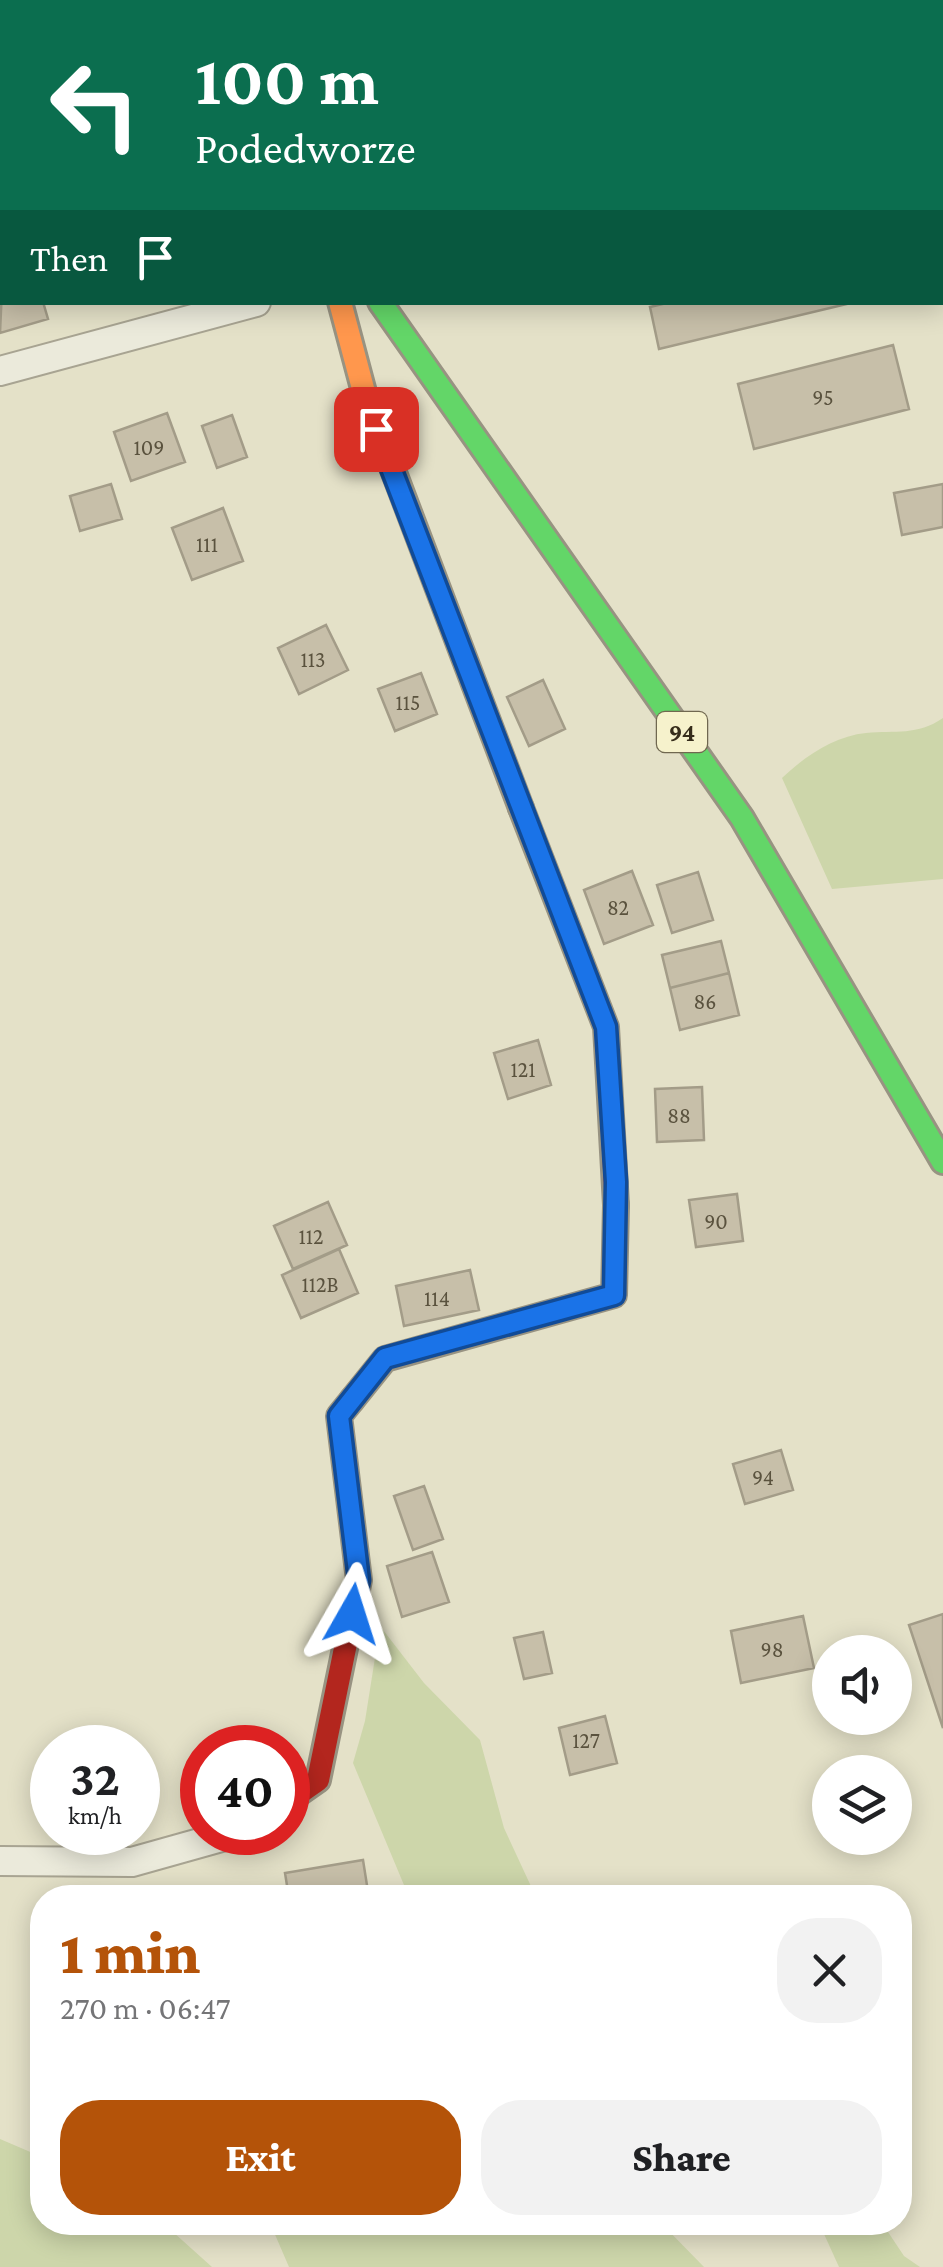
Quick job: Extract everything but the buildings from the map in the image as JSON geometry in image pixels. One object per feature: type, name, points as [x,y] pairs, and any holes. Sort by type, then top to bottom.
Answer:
[{"type":"street","points":[[0,371],[245,305]]},
{"type":"street","points":[[310,1786],[318,1780],[359,1580],[339,1416],[385,1358],[614,1295],[616,1182],[606,1027],[412,528],[365,396],[341,305]]},
{"type":"street","name":"94","points":[[382,305],[742,818],[943,1162]]},
{"type":"street","name":"94","points":[[919,1122],[943,1176]]},
{"type":"street","points":[[0,1861],[132,1862],[180,1849]]},
{"type":"green space","points":[[943,718],[943,879],[832,889],[782,778],[810,755],[842,738],[915,730]]},
{"type":"green space","points":[[380,1626],[424,1683],[480,1740],[504,1828],[530,1885],[404,1885],[353,1763],[365,1721]]},
{"type":"green space","points":[[0,2139],[30,2152],[30,2235],[176,2235],[212,2267],[0,2267]]},
{"type":"green space","points":[[275,2235],[673,2235],[704,2267],[289,2267]]},
{"type":"green space","points":[[824,2235],[890,2235],[904,2256],[920,2267],[839,2267]]},
{"type":"traffic: fast","points":[[382,305],[742,818],[943,1162]]},
{"type":"traffic: slow","points":[[341,305],[365,396],[521,808]]},
{"type":"traffic: slow","points":[[352,1400],[385,1359],[614,1295],[616,1205]]},
{"type":"traffic: jam","points":[[521,808],[606,1027],[616,1205]]},
{"type":"traffic: jam","points":[[310,1786],[318,1780],[359,1580],[339,1416],[352,1400]]},
{"type":"route","points":[[352,1614],[359,1580],[339,1416],[385,1358],[614,1295],[616,1182],[606,1027],[376,429]]}]
